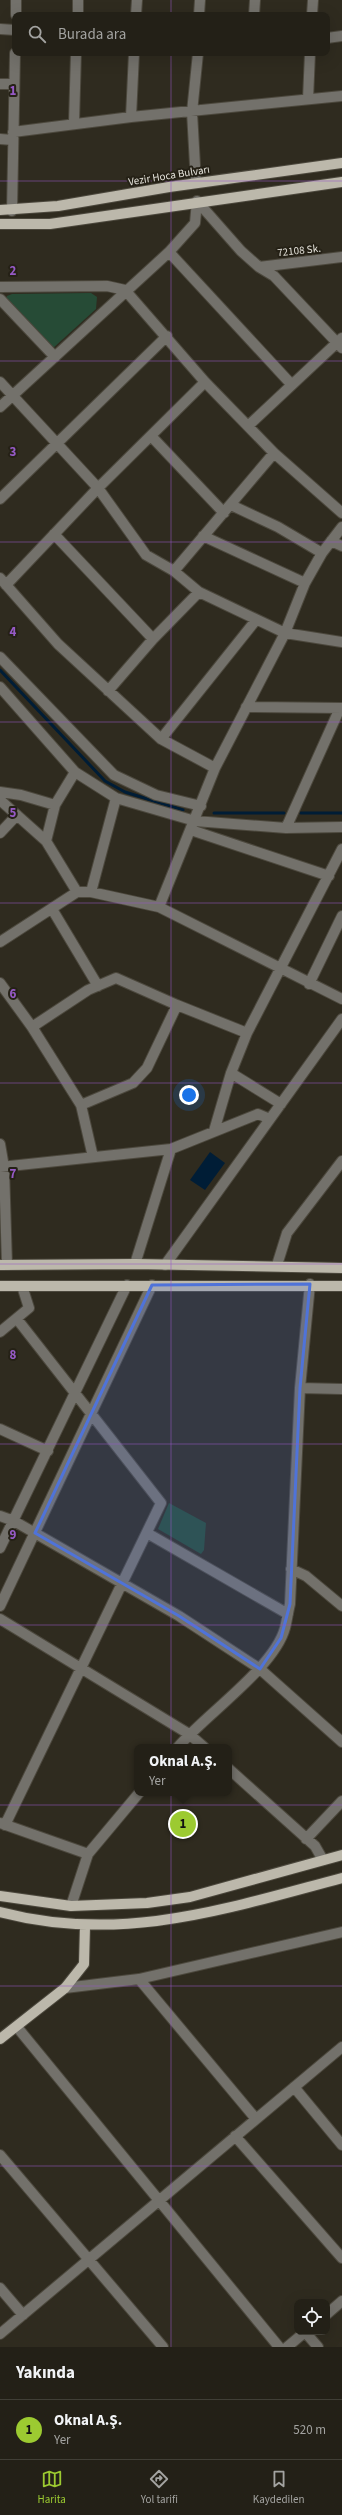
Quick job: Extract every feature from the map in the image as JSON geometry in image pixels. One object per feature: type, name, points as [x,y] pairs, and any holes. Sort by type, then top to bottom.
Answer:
[{"type":"main road","name":"Vezir Hoca Bulvarı","points":[[0,210],[12,211],[196,183],[342,163]]},
{"type":"main road","points":[[0,224],[50,224],[197,201],[342,182]]},
{"type":"main road","points":[[3,1265],[165,1264],[277,1265],[342,1268]]},
{"type":"main road","points":[[0,1286],[310,1284],[342,1286]]},
{"type":"main road","points":[[0,1896],[71,1906],[147,1904],[190,1897],[342,1855]]},
{"type":"main road","points":[[0,1912],[85,1926],[129,1925],[164,1922],[212,1912],[342,1878]]},
{"type":"main road","points":[[0,2039],[65,1988],[84,1964],[85,1926]]},
{"type":"street","points":[[16,0],[16,12]]},
{"type":"street","points":[[78,0],[78,12]]},
{"type":"street","points":[[136,12],[137,0]]},
{"type":"street","points":[[199,12],[200,0]]},
{"type":"street","points":[[254,12],[255,0]]},
{"type":"street","points":[[312,12],[313,0]]},
{"type":"street","points":[[0,29],[12,30]]},
{"type":"street","points":[[330,38],[342,36]]},
{"type":"street","points":[[12,211],[15,56]]},
{"type":"street","points":[[74,123],[76,56]]},
{"type":"street","points":[[131,117],[134,56]]},
{"type":"street","points":[[196,183],[192,112],[198,56]]},
{"type":"street","points":[[308,99],[310,56]]},
{"type":"street","points":[[0,84],[14,84]]},
{"type":"street","points":[[0,139],[74,123],[342,96]]},
{"type":"street","points":[[0,407],[125,290],[169,252],[195,224],[197,201]]},
{"type":"street","points":[[197,201],[241,251],[259,267],[274,276],[340,343],[292,384],[248,426]]},
{"type":"street","points":[[169,252],[292,384]]},
{"type":"street","name":"72108 Sk.","points":[[259,267],[342,258]]},
{"type":"street","points":[[0,287],[107,286],[125,290],[167,336],[205,382],[274,453],[342,513]]},
{"type":"street","points":[[0,299],[55,357]]},
{"type":"street","points":[[0,499],[167,336]]},
{"type":"street","points":[[0,382],[98,488],[146,554],[174,571],[199,592],[256,620],[285,633],[342,642]]},
{"type":"street","points":[[205,382],[152,437],[3,582],[58,644],[161,739],[215,768]]},
{"type":"street","points":[[152,437],[224,513]]},
{"type":"street","points":[[174,571],[203,536],[232,505],[274,453]]},
{"type":"street","points":[[232,505],[278,527],[322,553]]},
{"type":"street","points":[[159,907],[193,826],[215,768],[285,633],[305,583],[322,553],[342,527]]},
{"type":"street","points":[[54,534],[153,639]]},
{"type":"street","points":[[203,536],[305,583]]},
{"type":"street","points":[[331,541],[342,546]]},
{"type":"street","points":[[108,691],[153,639],[199,592]]},
{"type":"street","points":[[161,739],[256,620]]},
{"type":"street","points":[[0,657],[114,775],[156,795],[201,806]]},
{"type":"street","points":[[0,687],[75,772],[116,798],[329,876]]},
{"type":"street","points":[[246,707],[341,708],[286,828]]},
{"type":"street","points":[[46,841],[55,805],[75,772]]},
{"type":"street","points":[[0,792],[22,794],[55,805]]},
{"type":"street","points":[[91,892],[116,798]]},
{"type":"street","points":[[0,800],[46,841],[77,892]]},
{"type":"street","points":[[0,833],[17,815]]},
{"type":"street","points":[[193,826],[286,828],[342,827]]},
{"type":"street","points":[[214,1130],[231,1073],[247,1033],[342,849]]},
{"type":"street","points":[[0,942],[77,892],[91,892],[159,907],[309,984],[342,999]]},
{"type":"street","points":[[52,909],[98,986]]},
{"type":"street","points":[[309,984],[342,916]]},
{"type":"street","points":[[32,1028],[98,986],[116,978],[177,1005],[247,1033]]},
{"type":"street","points":[[2,988],[32,1028],[81,1105],[93,1157]]},
{"type":"street","points":[[81,1105],[134,1083],[147,1068],[177,1005]]},
{"type":"street","points":[[165,1264],[342,1019]]},
{"type":"street","points":[[231,1073],[282,1104]]},
{"type":"street","points":[[2,1167],[171,1149],[214,1130],[258,1114],[270,1119]]},
{"type":"street","points":[[0,1144],[2,1167],[3,1265]]},
{"type":"street","points":[[135,1264],[171,1149]]},
{"type":"street","points":[[277,1265],[287,1233],[342,1161]]},
{"type":"street","points":[[181,1744],[189,1734],[260,1669],[281,1638],[288,1614],[292,1569],[300,1388],[310,1284]]},
{"type":"street","points":[[0,1548],[127,1285]]},
{"type":"street","points":[[0,1606],[152,1285]]},
{"type":"street","points":[[0,1332],[29,1308],[22,1286]]},
{"type":"street","points":[[17,1319],[161,1503],[82,1668],[3,1824],[88,1854]]},
{"type":"street","points":[[300,1388],[342,1389]]},
{"type":"street","points":[[0,1429],[48,1451]]},
{"type":"street","points":[[0,1516],[14,1521],[179,1616],[260,1669],[342,1742]]},
{"type":"street","points":[[147,1533],[288,1614]]},
{"type":"street","points":[[292,1569],[306,1576],[342,1606]]},
{"type":"street","points":[[0,1619],[189,1734],[201,1744]]},
{"type":"street","points":[[232,1772],[318,1850],[323,1860]]},
{"type":"street","points":[[71,1906],[88,1854],[137,1796]]},
{"type":"street","points":[[306,1839],[342,1801]]},
{"type":"street","points":[[65,1988],[139,1979],[342,1932]]},
{"type":"street","points":[[139,1979],[256,2119]]},
{"type":"street","points":[[17,2027],[279,2347]]},
{"type":"street","points":[[0,2334],[342,2046]]},
{"type":"street","points":[[294,2087],[342,2145]]},
{"type":"street","points":[[235,2136],[342,2258]]},
{"type":"street","points":[[0,2155],[163,2347]]},
{"type":"street","points":[[0,2288],[23,2315]]},
{"type":"street","points":[[330,2311],[342,2301]]},
{"type":"street","points":[[287,2347],[301,2335]]},
{"type":"street","points":[[308,2335],[318,2347]]},
{"type":"highlighted area","points":[[310,1284],[300,1388],[290,1604],[281,1638],[260,1669],[179,1616],[35,1533],[152,1285]]},
{"type":"green space","points":[[91,293],[97,297],[96,309],[52,349],[5,300],[7,296],[12,294]]},
{"type":"green space","points":[[169,1503],[206,1523],[204,1550],[201,1554],[158,1529]]},
{"type":"water","points":[[210,1152],[225,1163],[205,1190],[190,1180]]},
{"type":"waterway","points":[[0,670],[105,781],[125,792],[183,810]]},
{"type":"waterway","points":[[214,813],[284,813]]},
{"type":"waterway","points":[[301,813],[342,813]]},
{"type":"place","name":"Oknal A.Ş.","points":[[183,1824]]}]
